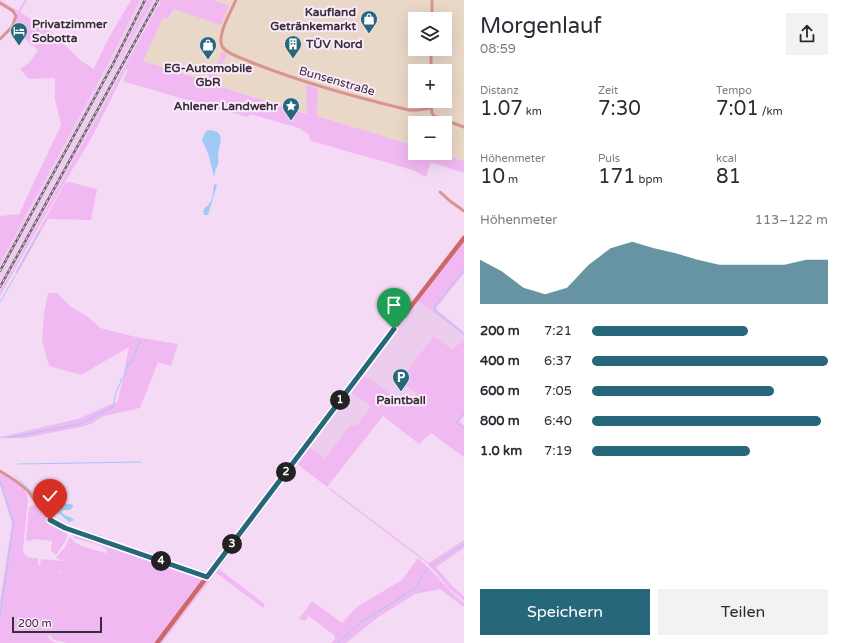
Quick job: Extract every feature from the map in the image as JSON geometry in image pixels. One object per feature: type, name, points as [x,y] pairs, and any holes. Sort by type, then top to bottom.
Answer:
[{"type":"main road","points":[[157,643],[385,340],[464,238]]},
{"type":"street","name":"Bunsenstraße","points":[[236,0],[221,33],[222,47],[230,53],[272,70],[337,92],[409,110],[431,108]]},
{"type":"street","points":[[432,0],[432,12]]},
{"type":"street","points":[[0,3],[13,11],[16,16],[12,28],[0,39]]},
{"type":"street","points":[[431,108],[434,116],[464,127]]},
{"type":"street","points":[[440,192],[464,211]]},
{"type":"street","points":[[0,471],[20,484],[50,520],[59,526],[207,577]]},
{"type":"shaded area","points":[[0,0],[18,11],[25,0],[27,0],[20,12],[53,33],[80,60],[94,69],[108,39],[131,0],[140,0],[108,64],[0,263],[0,216],[19,214],[61,125],[55,99],[55,78],[29,79],[20,69],[29,63],[38,50],[13,29],[17,17],[16,12]]},
{"type":"shaded area","points":[[140,0],[160,0],[0,292],[0,263],[108,65]]},
{"type":"shaded area","points":[[148,0],[153,0],[113,71]]},
{"type":"shaded area","points":[[161,0],[213,0],[229,6],[221,25],[174,9],[168,19],[163,18],[143,61],[197,78],[208,77],[220,59],[221,51],[227,55],[212,84],[307,114],[306,84],[318,89],[317,116],[408,144],[408,160],[452,160],[452,157],[464,161],[464,173],[431,162],[426,177],[413,170],[311,141],[308,134],[299,128],[250,114],[247,117],[125,82],[123,80],[128,70],[126,69],[93,135],[43,219],[0,296],[0,292]]},
{"type":"shaded area","points":[[213,0],[464,0],[464,161],[452,157],[452,116],[408,116],[408,144],[317,116],[318,89],[306,85],[308,114],[212,84],[226,55],[221,51],[220,59],[208,77],[197,78],[143,61],[163,18],[168,20],[175,9],[221,25],[229,6]]},
{"type":"shaded area","points":[[69,182],[97,189],[91,220],[48,219],[17,274],[15,273],[65,183]]},
{"type":"shaded area","points":[[464,241],[464,273],[436,308],[464,332],[464,335],[418,301]]},
{"type":"shaded area","points":[[48,293],[57,293],[70,306],[88,317],[100,328],[136,337],[178,344],[171,366],[158,362],[140,408],[104,416],[81,427],[24,438],[0,438],[78,419],[118,401],[129,347],[81,375],[49,366],[42,340],[44,314]]},
{"type":"shaded area","points":[[418,301],[464,335],[464,340],[452,349],[434,337],[400,380],[418,394],[407,407],[364,376]]},
{"type":"shaded area","points":[[434,336],[452,349],[464,340],[464,416],[460,421],[464,426],[464,457],[431,433],[419,444],[383,416],[327,487],[297,464],[296,462],[309,446],[325,458],[349,426],[358,424],[371,406],[351,392],[363,376],[373,381],[407,407],[417,394],[400,380]]},
{"type":"shaded area","points":[[351,392],[371,406],[358,424],[349,426],[325,458],[309,446]]},
{"type":"shaded area","points":[[293,466],[298,467],[293,469],[219,569],[265,604],[263,608],[215,573],[162,643],[159,643],[213,572],[217,572],[218,565]]},
{"type":"shaded area","points":[[0,473],[21,486],[27,494],[28,498],[23,550],[27,556],[31,558],[38,558],[38,565],[40,565],[41,559],[62,561],[59,560],[59,558],[55,559],[65,547],[70,537],[81,545],[105,553],[107,552],[106,549],[99,545],[74,538],[73,535],[76,534],[201,576],[202,580],[155,643],[67,643],[54,640],[49,635],[48,637],[53,642],[59,643],[0,643],[0,601],[12,523],[0,485]]},
{"type":"shaded area","points":[[330,488],[429,563],[464,540],[464,548],[436,567],[452,586],[464,596],[464,601],[449,588],[428,564],[329,489]]},
{"type":"shaded area","points":[[32,505],[36,506],[50,522],[67,533],[66,540],[56,555],[51,551],[52,541],[32,539],[31,541],[26,540],[29,508]]},
{"type":"shaded area","points":[[418,558],[464,603],[464,607],[440,589],[415,594],[377,618],[346,643],[331,643],[335,639],[335,636],[309,616],[305,621],[299,619],[312,601],[342,623],[357,607],[402,580]]},
{"type":"water","points":[[210,130],[218,133],[221,139],[218,154],[218,166],[214,176],[208,153],[202,140],[206,131]]},
{"type":"water","points":[[214,184],[217,185],[208,215],[204,215],[204,210],[209,204],[213,195]]},
{"type":"water","points":[[42,491],[48,491],[56,503],[73,505],[70,510],[64,510],[61,512],[72,518],[74,520],[73,521],[69,522],[60,514],[55,513],[43,497]]},
{"type":"waterway","points":[[35,239],[40,230]]},
{"type":"waterway","points":[[17,272],[34,242]]},
{"type":"waterway","points":[[464,270],[434,309],[464,334]]},
{"type":"waterway","points":[[0,302],[15,276]]},
{"type":"waterway","points":[[7,438],[79,424],[113,407],[121,379],[125,376],[128,364],[131,363],[140,341]]},
{"type":"waterway","points":[[464,413],[456,422],[464,428]]},
{"type":"waterway","points":[[18,464],[141,462]]},
{"type":"waterway","points":[[15,476],[31,491],[46,511],[56,521],[100,536]]},
{"type":"waterway","points":[[0,481],[13,522],[0,616]]},
{"type":"waterway","points":[[431,566],[464,544]]},
{"type":"waterway","points":[[338,643],[360,623],[414,589],[429,568]]},
{"type":"railway","points":[[0,271],[113,64],[145,0]]},
{"type":"railway","points":[[0,287],[158,0]]},
{"type":"place","name":"Kaufland Getränkemarkt","points":[[369,34]]},
{"type":"place","name":"Privatzimmer Sobotta","points":[[19,46]]},
{"type":"place","name":"TÜV Nord","points":[[293,59]]},
{"type":"place","name":"EG-Automobile GbR","points":[[208,60]]},
{"type":"place","name":"Ahlener Landwehr","points":[[291,121]]},
{"type":"place","name":"Paintball","points":[[401,392]]},
{"type":"route","points":[[50,520],[65,528],[207,577],[394,329]]}]
